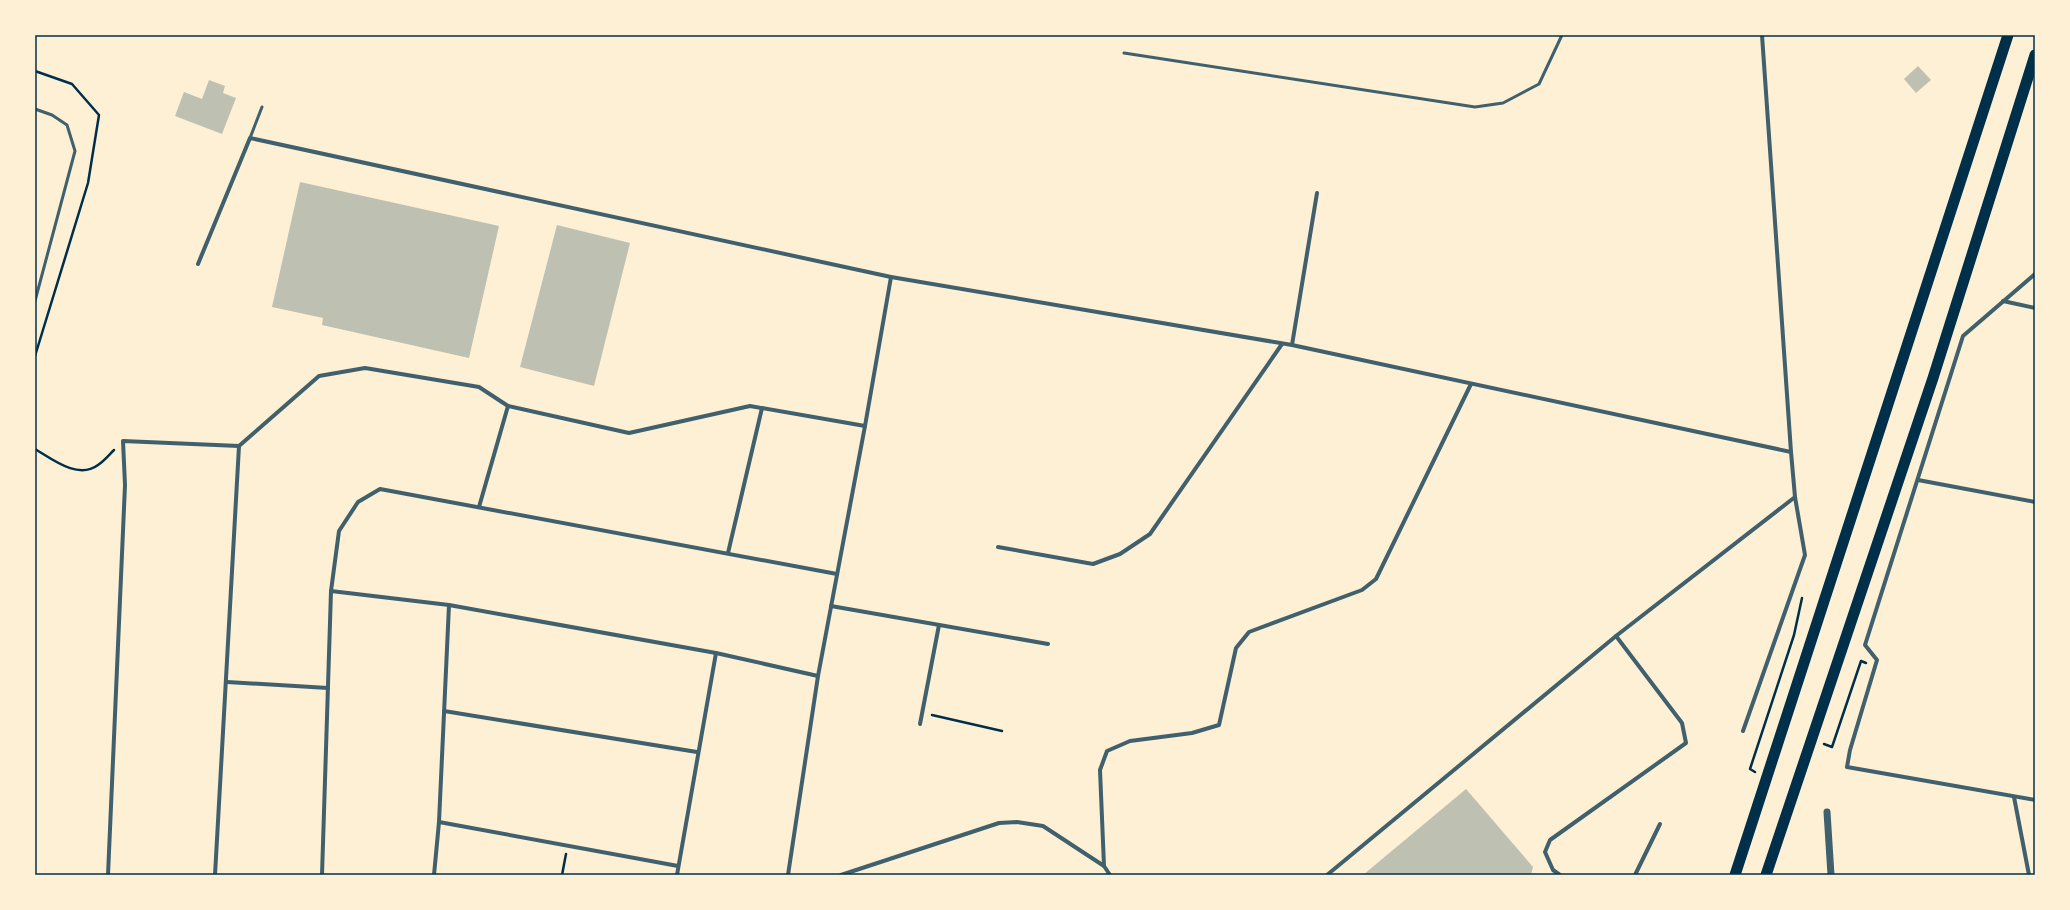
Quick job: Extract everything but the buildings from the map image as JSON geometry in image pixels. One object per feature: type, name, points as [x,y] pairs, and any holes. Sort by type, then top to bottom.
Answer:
[{"type":"highway","points":[[1735,875],[2008,35]]},
{"type":"highway","points":[[1766,875],[1933,378],[2035,55]]},
{"type":"street","points":[[1743,731],[1805,554],[1795,497],[1791,452],[1762,35]]},
{"type":"street","points":[[198,264],[250,138],[891,277],[1282,344],[1791,452]]},
{"type":"street","points":[[1292,346],[1317,193]]},
{"type":"street","points":[[2035,274],[1963,336],[1865,645],[1877,660],[1847,767],[2035,800]]},
{"type":"street","points":[[788,875],[818,676],[866,426],[891,277]]},
{"type":"street","points":[[2003,302],[2035,308]]},
{"type":"street","points":[[998,547],[1093,564],[1120,554],[1150,534],[1282,344]]},
{"type":"street","points":[[108,875],[126,485],[123,441],[239,446],[318,376],[365,368],[479,387],[508,406],[629,432],[750,406],[866,426]]},
{"type":"street","points":[[1104,866],[1100,770],[1107,751],[1130,741],[1192,733],[1219,725],[1236,648],[1249,632],[1362,590],[1376,579],[1471,384]]},
{"type":"street","points":[[479,506],[508,406]]},
{"type":"street","points":[[728,553],[762,408]]},
{"type":"street","points":[[215,875],[227,682],[239,446]]},
{"type":"street","points":[[1918,480],[2035,502]]},
{"type":"street","points":[[322,875],[331,591],[339,532],[358,502],[380,489],[479,506],[838,574]]},
{"type":"street","points":[[1327,875],[1616,636],[1795,497]]},
{"type":"street","points":[[331,591],[449,605],[716,653],[818,676]]},
{"type":"street","points":[[434,875],[439,822],[449,605]]},
{"type":"street","points":[[831,606],[1048,644]]},
{"type":"street","points":[[920,724],[939,625]]},
{"type":"street","points":[[1560,875],[1553,870],[1545,852],[1550,840],[1686,743],[1682,723],[1616,636]]},
{"type":"street","points":[[677,875],[697,752],[716,653]]},
{"type":"street","points":[[227,682],[328,688]]},
{"type":"street","points":[[444,711],[697,752]]},
{"type":"street","points":[[2014,796],[2029,875]]},
{"type":"street","points":[[1827,812],[1831,875]]},
{"type":"street","points":[[439,822],[678,866]]},
{"type":"street","points":[[841,875],[999,824],[1017,822],[1043,826],[1104,866],[1110,875]]},
{"type":"street","points":[[1636,875],[1660,824]]},
{"type":"lane","points":[[1124,53],[1476,107],[1503,103],[1539,84],[1562,35]]},
{"type":"lane","points":[[250,138],[262,106]]},
{"type":"lane","points":[[35,109],[52,115],[67,125],[75,150],[35,301]]},
{"type":"path","points":[[35,449],[67,468],[79,471],[97,466],[123,441]]},
{"type":"path","points":[[1759,765],[1756,772],[1750,769],[1794,635],[1802,593]]},
{"type":"path","points":[[1831,746],[1861,661],[1867,663],[1865,670]]},
{"type":"path","points":[[922,713],[1002,731]]},
{"type":"path","points":[[562,875],[568,846]]}]
